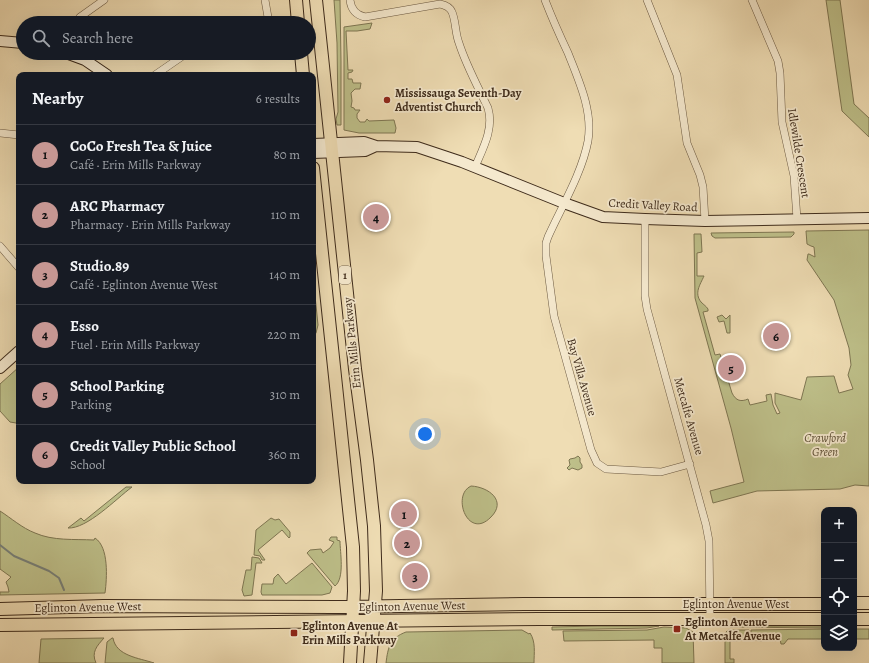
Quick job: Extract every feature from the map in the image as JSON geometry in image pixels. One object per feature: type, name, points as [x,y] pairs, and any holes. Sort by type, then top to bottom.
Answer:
[{"type":"main road","points":[[296,0],[297,16]]},
{"type":"main road","name":"Erin Mills Parkway","points":[[316,0],[355,375],[367,460],[374,526],[376,591],[370,663]]},
{"type":"main road","points":[[302,60],[303,72]]},
{"type":"main road","name":"Erin Mills Parkway","points":[[316,196],[353,547],[354,591],[350,663]]},
{"type":"main road","points":[[857,603],[869,603]]},
{"type":"main road","name":"Eglinton Avenue West","points":[[0,609],[103,606],[353,607],[524,604],[821,604]]},
{"type":"main road","name":"Eglinton Avenue West","points":[[0,625],[821,618]]},
{"type":"main road","points":[[857,619],[869,619]]},
{"type":"street","points":[[81,16],[104,0]]},
{"type":"street","points":[[265,0],[268,16]]},
{"type":"street","points":[[350,0],[352,8],[356,13],[365,16],[440,4],[446,5],[450,8],[454,18],[459,44],[488,108],[490,116],[489,132],[475,167]]},
{"type":"street","name":"Bay Villa Avenue","points":[[545,0],[581,84],[588,121],[588,140],[584,157],[548,237],[546,243],[546,256],[555,320],[594,458],[597,463],[606,469],[660,472],[690,464]]},
{"type":"street","points":[[647,0],[677,75],[687,143],[700,175],[705,221]]},
{"type":"street","name":"Idlewilde Crescent","points":[[752,0],[778,61],[780,73],[782,122],[794,176],[797,219]]},
{"type":"street","points":[[0,41],[16,42]]},
{"type":"street","points":[[84,60],[102,72]]},
{"type":"street","points":[[159,72],[177,60]]},
{"type":"street","points":[[0,133],[16,135]]},
{"type":"street","name":"Credit Valley Road","points":[[316,145],[331,148],[365,151],[376,146],[417,147],[475,167],[603,217],[705,221],[869,218]]},
{"type":"street","name":"Credit Valley Road","points":[[316,153],[331,148]]},
{"type":"street","name":"Metcalfe Avenue","points":[[645,219],[645,296],[647,309],[706,521],[709,541],[710,619]]},
{"type":"street","points":[[0,246],[16,265]]},
{"type":"street","points":[[0,368],[16,354]]},
{"type":"green space","points":[[334,0],[340,0],[341,125],[337,125],[336,119],[338,112],[337,43]]},
{"type":"green space","points":[[826,0],[840,0],[854,104],[869,118],[869,137],[842,111]]},
{"type":"green space","points":[[372,23],[370,29],[346,31],[348,70],[353,70],[352,72],[348,73],[348,79],[352,79],[353,83],[361,83],[360,89],[355,89],[351,93],[351,107],[355,110],[360,110],[357,114],[357,118],[360,122],[365,122],[367,119],[369,121],[394,120],[396,128],[395,133],[359,133],[344,130],[344,27]]},
{"type":"green space","name":"Crawford Green","points":[[869,230],[869,486],[855,485],[840,489],[757,491],[713,503],[710,491],[744,482],[731,428],[695,298],[694,234],[701,234],[702,252],[697,253],[697,276],[704,276],[698,289],[698,295],[701,302],[708,309],[708,311],[703,312],[715,355],[720,354],[732,393],[735,398],[739,400],[748,399],[750,405],[767,401],[766,395],[771,394],[773,405],[777,414],[780,413],[775,403],[775,393],[801,400],[807,377],[834,376],[839,393],[853,389],[848,375],[851,365],[849,348],[834,300],[807,260],[808,254],[815,257],[814,247],[807,244],[806,231]]},
{"type":"green space","points":[[794,232],[791,237],[715,238],[711,233]]},
{"type":"green space","points":[[316,305],[318,325],[316,333]]},
{"type":"green space","points":[[722,315],[726,319],[730,315],[730,333],[727,333],[724,321],[719,322],[717,317]]},
{"type":"green space","points":[[16,370],[16,423],[10,422],[0,411],[0,384]]},
{"type":"green space","points":[[578,456],[580,458],[582,468],[578,470],[572,468],[569,470],[567,468],[570,465],[569,460]]},
{"type":"green space","points":[[471,486],[484,489],[494,496],[496,500],[497,506],[495,511],[491,517],[483,523],[475,524],[469,520],[462,506],[462,498],[465,491]]},
{"type":"green space","points":[[126,487],[132,487],[92,519],[76,527],[68,528],[81,518],[84,521]]},
{"type":"green space","points":[[0,511],[26,528],[42,536],[64,539],[94,540],[95,538],[100,542],[105,555],[105,593],[0,595],[0,592],[9,592],[6,582],[11,577],[0,569]]},
{"type":"green space","points":[[271,518],[275,520],[279,519],[290,532],[290,537],[289,538],[282,530],[258,550],[265,560],[262,560],[260,556],[254,555],[256,530]]},
{"type":"green space","points":[[331,537],[337,537],[337,540],[340,541],[341,571],[338,582],[335,586],[307,553],[310,550],[321,549],[323,553],[330,548],[334,542],[329,540]]},
{"type":"green space","points":[[252,557],[259,558],[262,563],[256,563],[252,595],[244,596],[242,590],[246,570],[251,570]]},
{"type":"green space","points":[[312,563],[332,587],[330,593],[322,595],[262,595],[262,584],[273,584],[274,578],[278,574],[286,584]]},
{"type":"green space","points":[[659,626],[647,628],[552,630],[552,627]]},
{"type":"green space","points":[[735,626],[821,626],[821,628],[730,627]]},
{"type":"green space","points":[[664,627],[686,628],[693,632],[694,663],[662,663],[662,648],[654,648],[654,640],[564,641],[563,631],[647,630]]},
{"type":"green space","points":[[821,629],[821,639],[788,639],[784,644],[781,644],[780,639],[762,639],[762,641],[751,640],[751,630]]},
{"type":"green space","points":[[857,629],[869,629],[869,639],[857,639]]},
{"type":"green space","points":[[522,630],[529,634],[530,633],[532,636],[534,663],[386,663],[389,648],[393,640],[406,632]]},
{"type":"green space","points":[[728,630],[749,630],[749,640],[730,641],[730,659],[734,659],[734,663],[725,663],[725,636]]},
{"type":"green space","points":[[104,638],[94,652],[96,663],[39,663],[41,639]]},
{"type":"green space","points":[[112,638],[123,653],[154,663],[105,663],[107,642]]},
{"type":"waterway","points":[[0,545],[14,556],[49,571],[59,578],[64,590]]},
{"type":"place","name":"Mississauga Seventh-Day Adventist Church","points":[[387,100]]},
{"type":"place","name":"Esso","points":[[376,217]]},
{"type":"place","name":"Credit Valley Public School","points":[[776,336]]},
{"type":"place","name":"School Parking","points":[[731,368]]},
{"type":"place","name":"CoCo Fresh Tea & Juice","points":[[404,514]]},
{"type":"place","name":"ARC Pharmacy","points":[[407,543]]},
{"type":"place","name":"Studio.89","points":[[415,576]]},
{"type":"place","name":"Eglinton Avenue At Metcalfe Avenue","points":[[677,629]]},
{"type":"place","name":"Eglinton Avenue At Erin Mills Parkway","points":[[294,633]]}]
